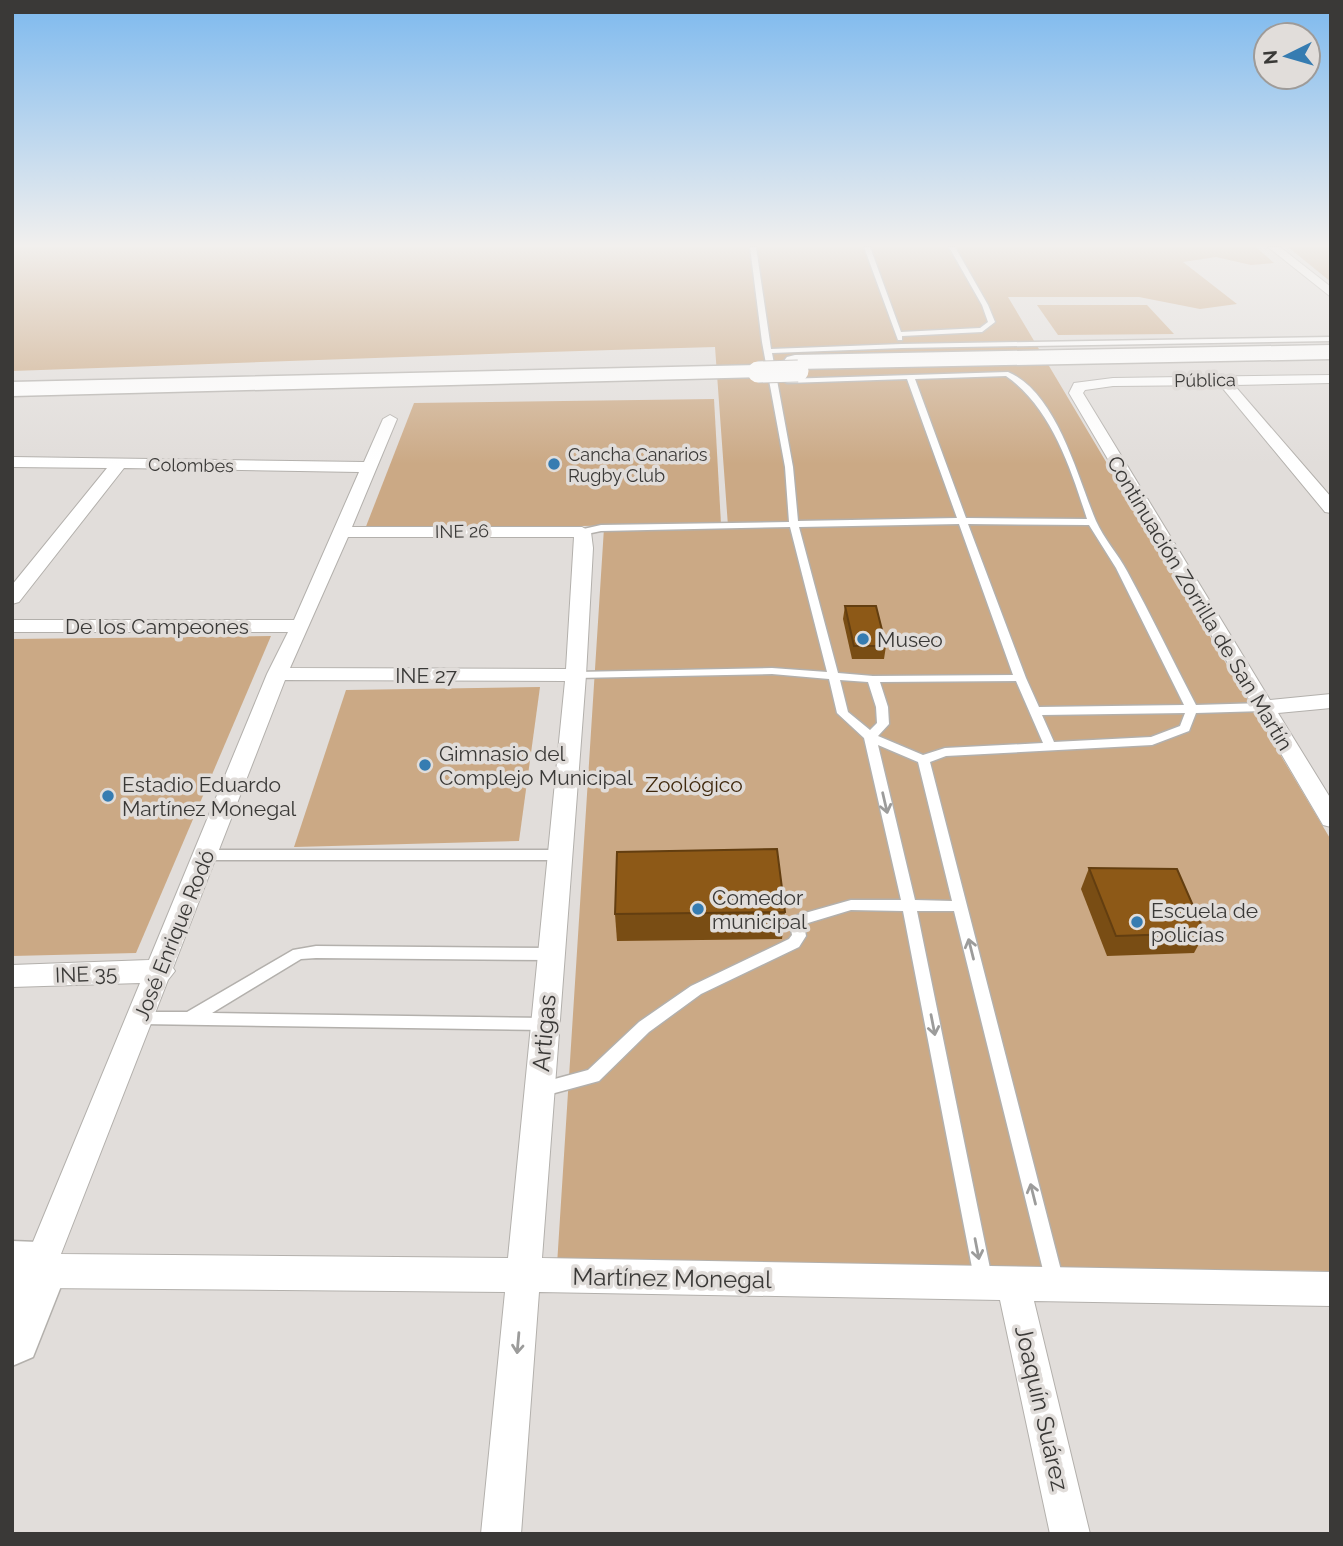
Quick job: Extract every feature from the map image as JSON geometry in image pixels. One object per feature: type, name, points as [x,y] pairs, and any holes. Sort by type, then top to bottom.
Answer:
[{"type":"highway","points":[[797,367],[1331,352]]},
{"type":"highway","points":[[12,381],[1331,360]]},
{"type":"highway","points":[[12,389],[764,367]]},
{"type":"highway","name":"José Enrique Rodó","points":[[12,1336],[25,1271]]},
{"type":"street","name":"Pública","points":[[1079,386],[1113,382],[1331,379]]},
{"type":"street","points":[[1223,380],[1331,508]]},
{"type":"street","name":"Continuación Zorrilla de San Martín","points":[[1079,386],[1076,393],[1078,401],[1331,819]]},
{"type":"street","name":"José Enrique Rodó","points":[[25,1271],[141,1018],[277,674],[301,626],[390,419]]},
{"type":"street","name":"Colombes","points":[[12,462],[370,467]]},
{"type":"street","points":[[12,598],[120,464]]},
{"type":"street","name":"INE 26","points":[[342,532],[582,532]]},
{"type":"street","name":"Artigas","points":[[501,1534],[576,675],[584,548],[582,532]]},
{"type":"street","name":"De los Campeones","points":[[12,626],[301,626]]},
{"type":"street","name":"INE 27","points":[[277,674],[576,675]]},
{"type":"street","points":[[1265,708],[1331,701]]},
{"type":"street","name":"INE 35","points":[[12,976],[161,971]]},
{"type":"street","name":"Martínez Monegal","points":[[25,1271],[524,1275],[1331,1289]]},
{"type":"street","name":"Joaquín Suárez","points":[[998,1283],[1070,1534]]},
{"type":"lane","points":[[760,319],[764,367],[789,467],[794,524],[843,713],[870,737],[923,760],[945,752],[1152,741],[1185,728],[1192,709],[1121,568],[1092,522],[1071,462],[1034,396],[1018,378],[1008,374],[910,376],[764,367]]},
{"type":"lane","points":[[894,319],[902,346]]},
{"type":"lane","points":[[899,334],[982,330],[992,323],[991,319]]},
{"type":"lane","points":[[764,367],[902,346],[1331,339]]},
{"type":"lane","points":[[910,376],[1020,678],[1050,746]]},
{"type":"lane","points":[[582,532],[601,528],[963,520],[1092,522]]},
{"type":"lane","points":[[576,675],[772,671],[873,679],[1020,678]]},
{"type":"lane","points":[[870,737],[883,724],[882,706],[873,679]]},
{"type":"lane","points":[[1034,711],[1265,708]]},
{"type":"lane","points":[[870,737],[998,1283]]},
{"type":"lane","points":[[923,760],[1056,1283]]},
{"type":"lane","points":[[206,855],[559,855]]},
{"type":"lane","points":[[539,1091],[593,1076],[644,1027],[696,990],[794,943],[799,936],[797,923],[803,919],[851,905],[960,906]]},
{"type":"lane","points":[[189,1018],[298,954],[551,954]]},
{"type":"lane","points":[[141,1018],[545,1024]]},
{"type":"green space","name":"Zoológico","points":[[12,319],[1021,319],[1331,840],[1331,1271],[557,1265],[604,528],[728,526],[715,347],[12,371]]},
{"type":"green space","points":[[1047,319],[1160,319],[1174,334],[1058,335]]},
{"type":"green space","name":"Cancha Canarios Rugby Club","points":[[714,399],[721,524],[365,529],[414,403]]},
{"type":"green space","name":"Estadio Eduardo Martínez Monegal","points":[[271,636],[136,953],[12,956],[12,639]]},
{"type":"green space","name":"Gimnasio del Complejo Municipal","points":[[540,687],[519,841],[294,847],[346,690]]},
{"type":"building","points":[[845,606],[876,606],[886,646],[854,646]]},
{"type":"building","points":[[777,849],[785,912],[615,914],[617,852]]},
{"type":"building","points":[[1089,868],[1177,869],[1205,933],[1116,936]]},
{"type":"place","name":"Cancha Canarios Rugby Club","points":[[554,464]]},
{"type":"place","name":"Museo","points":[[863,639]]},
{"type":"place","name":"Gimnasio del Complejo Municipal","points":[[425,765]]},
{"type":"place","name":"Estadio Eduardo Martínez Monegal","points":[[108,796]]},
{"type":"place","name":"Comedor municipal","points":[[698,909]]},
{"type":"place","name":"Escuela de policías","points":[[1137,922]]}]
